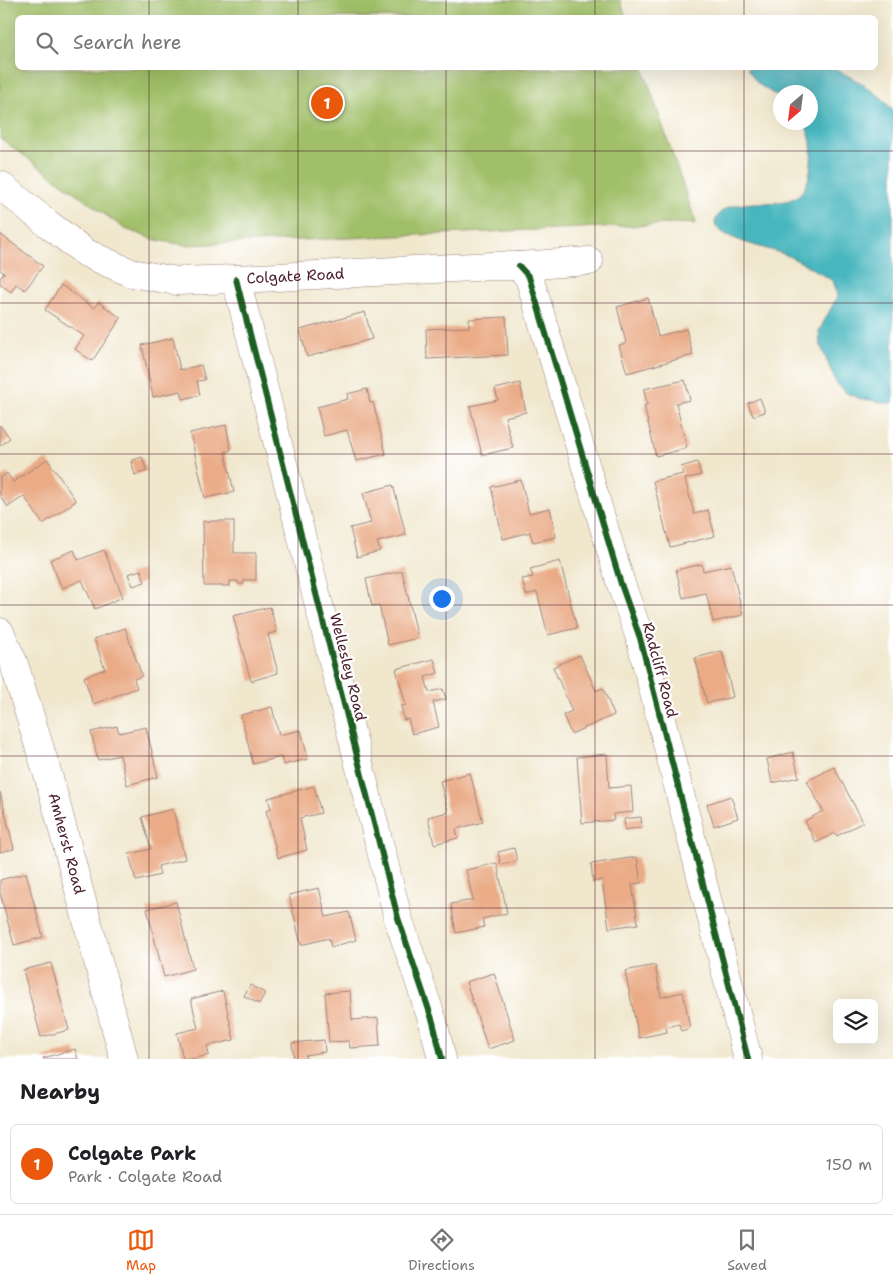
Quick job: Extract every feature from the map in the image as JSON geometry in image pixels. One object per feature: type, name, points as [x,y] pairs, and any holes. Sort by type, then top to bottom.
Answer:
[{"type":"street","name":"Colgate Road","points":[[0,185],[86,253],[131,273],[177,280],[519,266],[589,261]]},
{"type":"street","name":"Radcliff Road","points":[[519,266],[529,277],[621,584],[640,638],[748,1059]]},
{"type":"street","name":"Wellesley Road","points":[[236,279],[398,918],[433,1022],[442,1059]]},
{"type":"street","name":"Amherst Road","points":[[0,632],[14,664],[51,785],[124,1059]]},
{"type":"green space","points":[[0,0],[620,0],[625,15],[15,15],[15,70],[644,70],[696,223],[186,245],[156,240],[125,229],[0,138]]},
{"type":"water","points":[[748,70],[838,70],[861,83],[883,99],[893,111],[893,403],[858,398],[845,392],[836,383],[820,344],[819,331],[838,295],[833,281],[786,255],[735,239],[718,229],[715,223],[720,213],[730,207],[750,203],[786,201],[803,191],[808,179],[811,163],[811,146],[808,130],[818,130],[818,85],[773,85],[773,94],[758,84]]},
{"type":"building","points":[[0,234],[43,266],[25,290],[16,284],[11,292],[0,284],[0,278],[4,273],[0,270]]},
{"type":"building","points":[[61,285],[94,308],[98,302],[121,318],[92,361],[75,349],[84,336],[45,310]]},
{"type":"building","points":[[648,298],[658,336],[686,329],[693,355],[627,373],[619,345],[626,343],[617,307]]},
{"type":"building","points":[[365,312],[372,339],[307,357],[300,330]]},
{"type":"building","points":[[506,317],[508,355],[427,359],[426,329],[469,327],[469,319]]},
{"type":"building","points":[[173,338],[180,370],[201,365],[205,380],[197,381],[200,395],[183,399],[181,391],[153,397],[142,345]]},
{"type":"building","points":[[685,380],[690,400],[676,403],[687,448],[656,456],[644,406],[647,405],[644,389]]},
{"type":"building","points":[[520,383],[526,412],[505,417],[513,448],[482,455],[470,406],[498,400],[495,389]]},
{"type":"building","points":[[367,389],[370,403],[373,402],[386,454],[356,461],[347,430],[324,436],[317,407],[348,399],[347,394]]},
{"type":"building","points":[[760,398],[765,412],[753,416],[748,403]]},
{"type":"building","points":[[0,425],[10,438],[0,446]]},
{"type":"building","points":[[226,425],[231,450],[225,452],[234,492],[205,498],[190,433]]},
{"type":"building","points":[[142,457],[147,471],[135,475],[131,461]]},
{"type":"building","points":[[47,459],[76,501],[43,524],[24,496],[8,507],[0,496],[0,478],[7,473],[13,482]]},
{"type":"building","points":[[697,462],[701,475],[685,479],[694,514],[708,510],[715,536],[670,547],[653,481],[683,474],[681,467]]},
{"type":"building","points":[[521,480],[529,513],[550,508],[556,537],[533,542],[530,532],[503,539],[491,487]]},
{"type":"building","points":[[393,485],[406,535],[377,542],[380,551],[357,557],[350,528],[371,523],[363,493]]},
{"type":"building","points":[[203,521],[234,521],[234,553],[256,553],[256,580],[244,580],[244,584],[238,584],[238,581],[230,581],[230,586],[204,586]]},
{"type":"building","points":[[74,550],[78,560],[104,550],[123,597],[95,609],[82,580],[62,588],[50,560]]},
{"type":"building","points":[[560,561],[577,628],[548,635],[537,592],[526,595],[522,579],[533,577],[530,569]]},
{"type":"building","points":[[702,564],[703,571],[731,565],[743,615],[713,622],[706,593],[683,598],[676,570]]},
{"type":"building","points":[[141,570],[145,582],[133,586],[128,574]]},
{"type":"building","points":[[402,571],[418,638],[388,645],[379,605],[372,606],[366,579]]},
{"type":"building","points":[[270,607],[277,632],[268,634],[278,673],[251,681],[233,616]]},
{"type":"building","points":[[125,628],[142,676],[134,679],[137,688],[93,704],[84,677],[105,669],[94,639]]},
{"type":"building","points":[[722,651],[733,697],[707,703],[695,658]]},
{"type":"building","points":[[580,655],[596,691],[603,688],[614,715],[571,734],[563,715],[572,711],[553,667]]},
{"type":"building","points":[[434,659],[438,673],[425,677],[429,692],[443,689],[446,699],[433,702],[439,727],[412,734],[408,719],[404,720],[401,706],[406,705],[396,669]]},
{"type":"building","points":[[272,707],[279,735],[301,730],[308,759],[283,765],[281,757],[253,764],[241,715]]},
{"type":"building","points":[[117,726],[119,733],[146,727],[158,777],[127,785],[120,755],[98,760],[91,732]]},
{"type":"building","points":[[793,752],[799,777],[772,783],[767,759]]},
{"type":"building","points":[[607,754],[609,788],[631,786],[633,812],[613,814],[614,820],[582,823],[577,757]]},
{"type":"building","points":[[834,767],[863,822],[837,836],[835,833],[816,843],[805,821],[823,811],[807,781]]},
{"type":"building","points":[[470,773],[483,822],[456,829],[458,838],[434,844],[428,817],[448,812],[440,781]]},
{"type":"building","points":[[314,786],[321,813],[300,818],[307,850],[278,858],[266,811],[271,809],[268,798]]},
{"type":"building","points":[[0,792],[14,849],[0,852]]},
{"type":"building","points":[[731,796],[738,818],[714,826],[707,804]]},
{"type":"building","points":[[173,809],[185,859],[158,866],[160,875],[136,881],[129,854],[151,849],[142,817]]},
{"type":"building","points":[[641,817],[642,827],[625,830],[624,819]]},
{"type":"building","points":[[514,848],[517,861],[501,865],[498,852]]},
{"type":"building","points":[[637,857],[641,883],[632,884],[638,924],[609,928],[602,880],[593,882],[591,864]]},
{"type":"building","points":[[497,863],[507,913],[482,919],[484,927],[456,933],[451,904],[473,900],[466,870]]},
{"type":"building","points":[[26,873],[43,937],[14,945],[0,893],[0,880]]},
{"type":"building","points":[[319,888],[326,917],[349,912],[356,940],[331,947],[329,938],[301,945],[289,895]]},
{"type":"building","points":[[176,902],[193,969],[164,977],[147,909]]},
{"type":"building","points":[[51,963],[69,1030],[41,1037],[23,970]]},
{"type":"building","points":[[655,965],[661,997],[683,992],[690,1028],[681,1031],[679,1024],[666,1027],[667,1032],[639,1038],[625,971]]},
{"type":"building","points":[[494,973],[515,1040],[488,1049],[466,982]]},
{"type":"building","points":[[250,985],[265,993],[259,1004],[244,996]]},
{"type":"building","points":[[223,991],[234,1040],[207,1046],[209,1055],[183,1059],[177,1033],[198,1028],[191,999]]},
{"type":"building","points":[[350,991],[352,1020],[378,1018],[380,1046],[350,1048],[349,1041],[329,1042],[325,993]]},
{"type":"building","points":[[324,1040],[325,1052],[305,1055],[306,1059],[294,1059],[292,1043]]},
{"type":"building","points":[[75,1049],[78,1059],[43,1059],[43,1058]]},
{"type":"cycle path","points":[[519,266],[529,277],[621,584],[640,638],[748,1059]]},
{"type":"cycle path","points":[[236,279],[398,918],[433,1022],[442,1059]]},
{"type":"place","name":"Colgate Park","points":[[327,103]]}]
